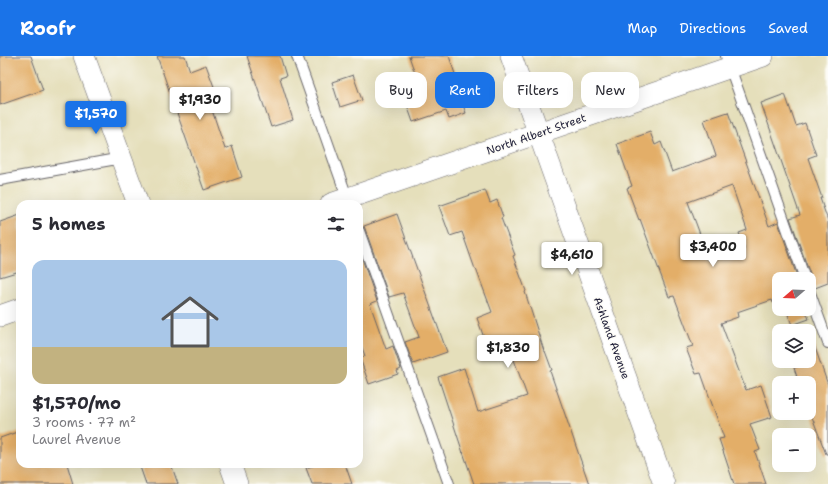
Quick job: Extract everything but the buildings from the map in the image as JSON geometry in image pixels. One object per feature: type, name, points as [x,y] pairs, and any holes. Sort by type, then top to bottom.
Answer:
[{"type":"street","points":[[84,56],[137,200]]},
{"type":"street","name":"Ashland Avenue","points":[[511,56],[664,484]]},
{"type":"street","name":"North Albert Street","points":[[348,200],[538,133],[728,62],[763,56]]},
{"type":"street","points":[[0,316],[16,310]]},
{"type":"street","points":[[231,468],[237,484]]},
{"type":"lane","points":[[297,56],[341,200]]},
{"type":"lane","points":[[728,62],[803,272]]},
{"type":"lane","points":[[0,180],[122,158]]},
{"type":"lane","points":[[363,242],[449,484]]},
{"type":"lane","points":[[816,310],[828,343]]}]
